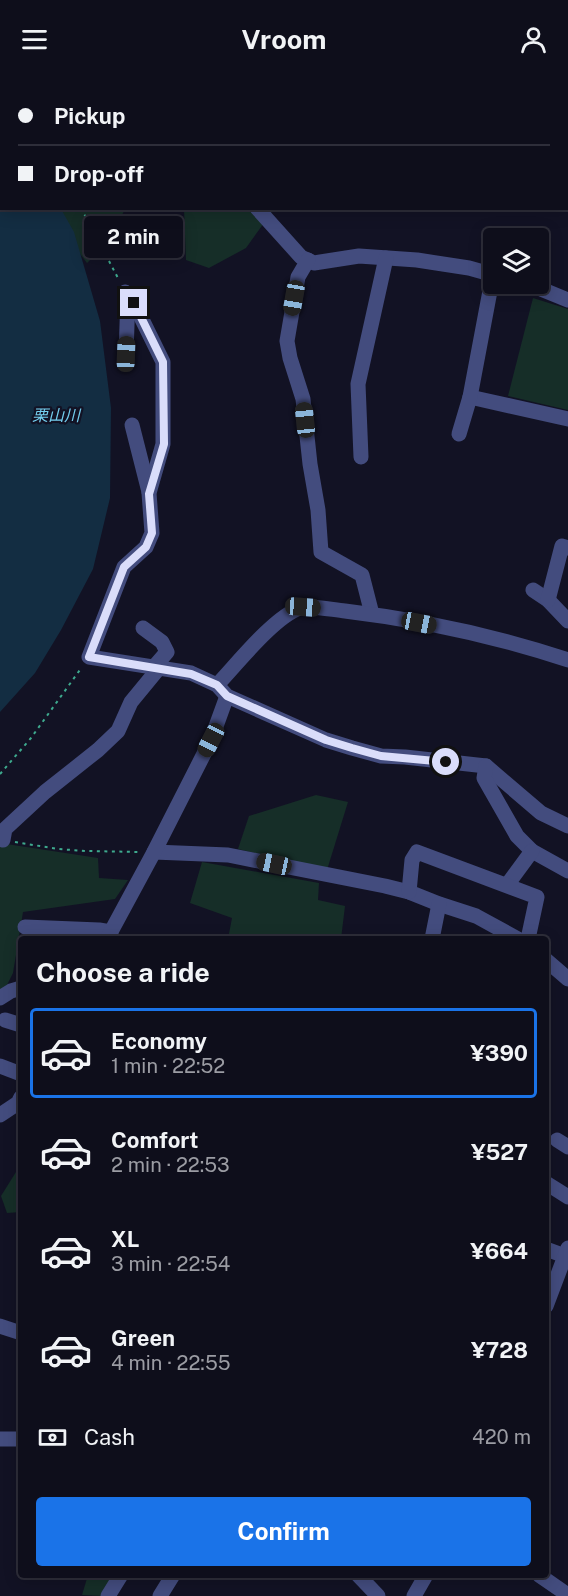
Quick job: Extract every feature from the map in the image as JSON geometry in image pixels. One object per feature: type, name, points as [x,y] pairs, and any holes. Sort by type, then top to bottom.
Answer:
[{"type":"street","points":[[260,210],[301,257],[314,263],[359,256],[417,260],[483,272]]},
{"type":"street","points":[[361,457],[358,384],[386,258]]},
{"type":"street","points":[[308,260],[298,277],[287,341],[303,399],[318,510],[321,552],[362,575],[372,614]]},
{"type":"street","points":[[549,292],[568,300]]},
{"type":"street","points":[[126,294],[126,354]]},
{"type":"street","points":[[126,294],[134,303],[163,362],[164,444],[149,494]]},
{"type":"street","points":[[459,434],[470,397],[489,294]]},
{"type":"street","points":[[470,397],[568,418]]},
{"type":"street","points":[[132,425],[149,494],[152,533],[146,547],[124,567],[89,657],[191,674],[217,685],[227,696],[326,740],[381,756],[486,766],[541,813],[568,825]]},
{"type":"street","points":[[548,600],[562,546],[568,548]]},
{"type":"street","points":[[533,590],[548,600],[568,621]]},
{"type":"street","points":[[217,685],[272,627],[287,614],[303,607],[372,614],[490,637],[528,646],[568,660]]},
{"type":"street","points":[[3,840],[5,829],[45,792],[98,750],[118,730],[130,702],[167,652],[162,642],[143,628]]},
{"type":"street","points":[[25,927],[109,935],[211,740],[227,696]]},
{"type":"street","points":[[486,766],[484,778],[517,836],[532,851],[568,872]]},
{"type":"street","points":[[507,885],[532,851]]},
{"type":"street","points":[[154,852],[228,855],[385,886],[409,892],[476,916],[513,936]]},
{"type":"street","points":[[409,892],[412,860],[417,852],[537,897],[529,936]]},
{"type":"street","points":[[433,936],[439,904]]},
{"type":"street","points":[[566,978],[568,959]]},
{"type":"street","points":[[549,963],[566,978]]},
{"type":"street","points":[[0,998],[18,989]]},
{"type":"street","points":[[5,1020],[18,1024]]},
{"type":"street","points":[[0,1066],[18,1073]]},
{"type":"street","points":[[0,1115],[18,1103]]},
{"type":"street","points":[[549,1185],[568,1197]]},
{"type":"street","points":[[549,1249],[566,1252],[549,1298]]},
{"type":"street","points":[[0,1326],[18,1332]]},
{"type":"street","points":[[0,1440],[18,1439]]},
{"type":"street","points":[[108,1596],[119,1578]]},
{"type":"street","points":[[160,1596],[171,1578]]},
{"type":"street","points":[[361,1578],[378,1596]]},
{"type":"street","points":[[414,1596],[424,1578]]},
{"type":"street","points":[[544,1578],[567,1593]]},
{"type":"path","points":[[82,210],[126,294]]},
{"type":"path","points":[[0,774],[31,738],[89,657]]},
{"type":"path","points":[[3,840],[77,850],[154,852]]},
{"type":"green space","points":[[47,210],[124,210],[109,238],[87,263]]},
{"type":"green space","points":[[184,210],[273,210],[246,248],[209,268],[186,260]]},
{"type":"green space","points":[[533,298],[568,309],[568,410],[508,396]]},
{"type":"green space","points":[[316,795],[348,802],[327,870],[238,849],[249,816]]},
{"type":"green space","points":[[0,843],[98,858],[99,878],[128,880],[115,899],[23,912],[13,973],[0,999]]},
{"type":"green space","points":[[202,862],[319,883],[318,900],[345,906],[341,936],[229,936],[232,918],[190,903]]},
{"type":"green space","points":[[18,1169],[18,1212],[7,1213],[1,1196]]},
{"type":"green space","points":[[87,1578],[114,1578],[103,1596],[82,1595]]},
{"type":"water","name":"栗山川","points":[[0,210],[62,210],[74,232],[100,321],[111,408],[110,498],[93,569],[35,673],[0,712]]},
{"type":"route","points":[[134,303],[163,362],[164,444],[149,494],[152,533],[146,547],[124,567],[89,657],[191,674],[217,685],[227,696],[326,740],[352,748],[381,756],[446,762]]}]
